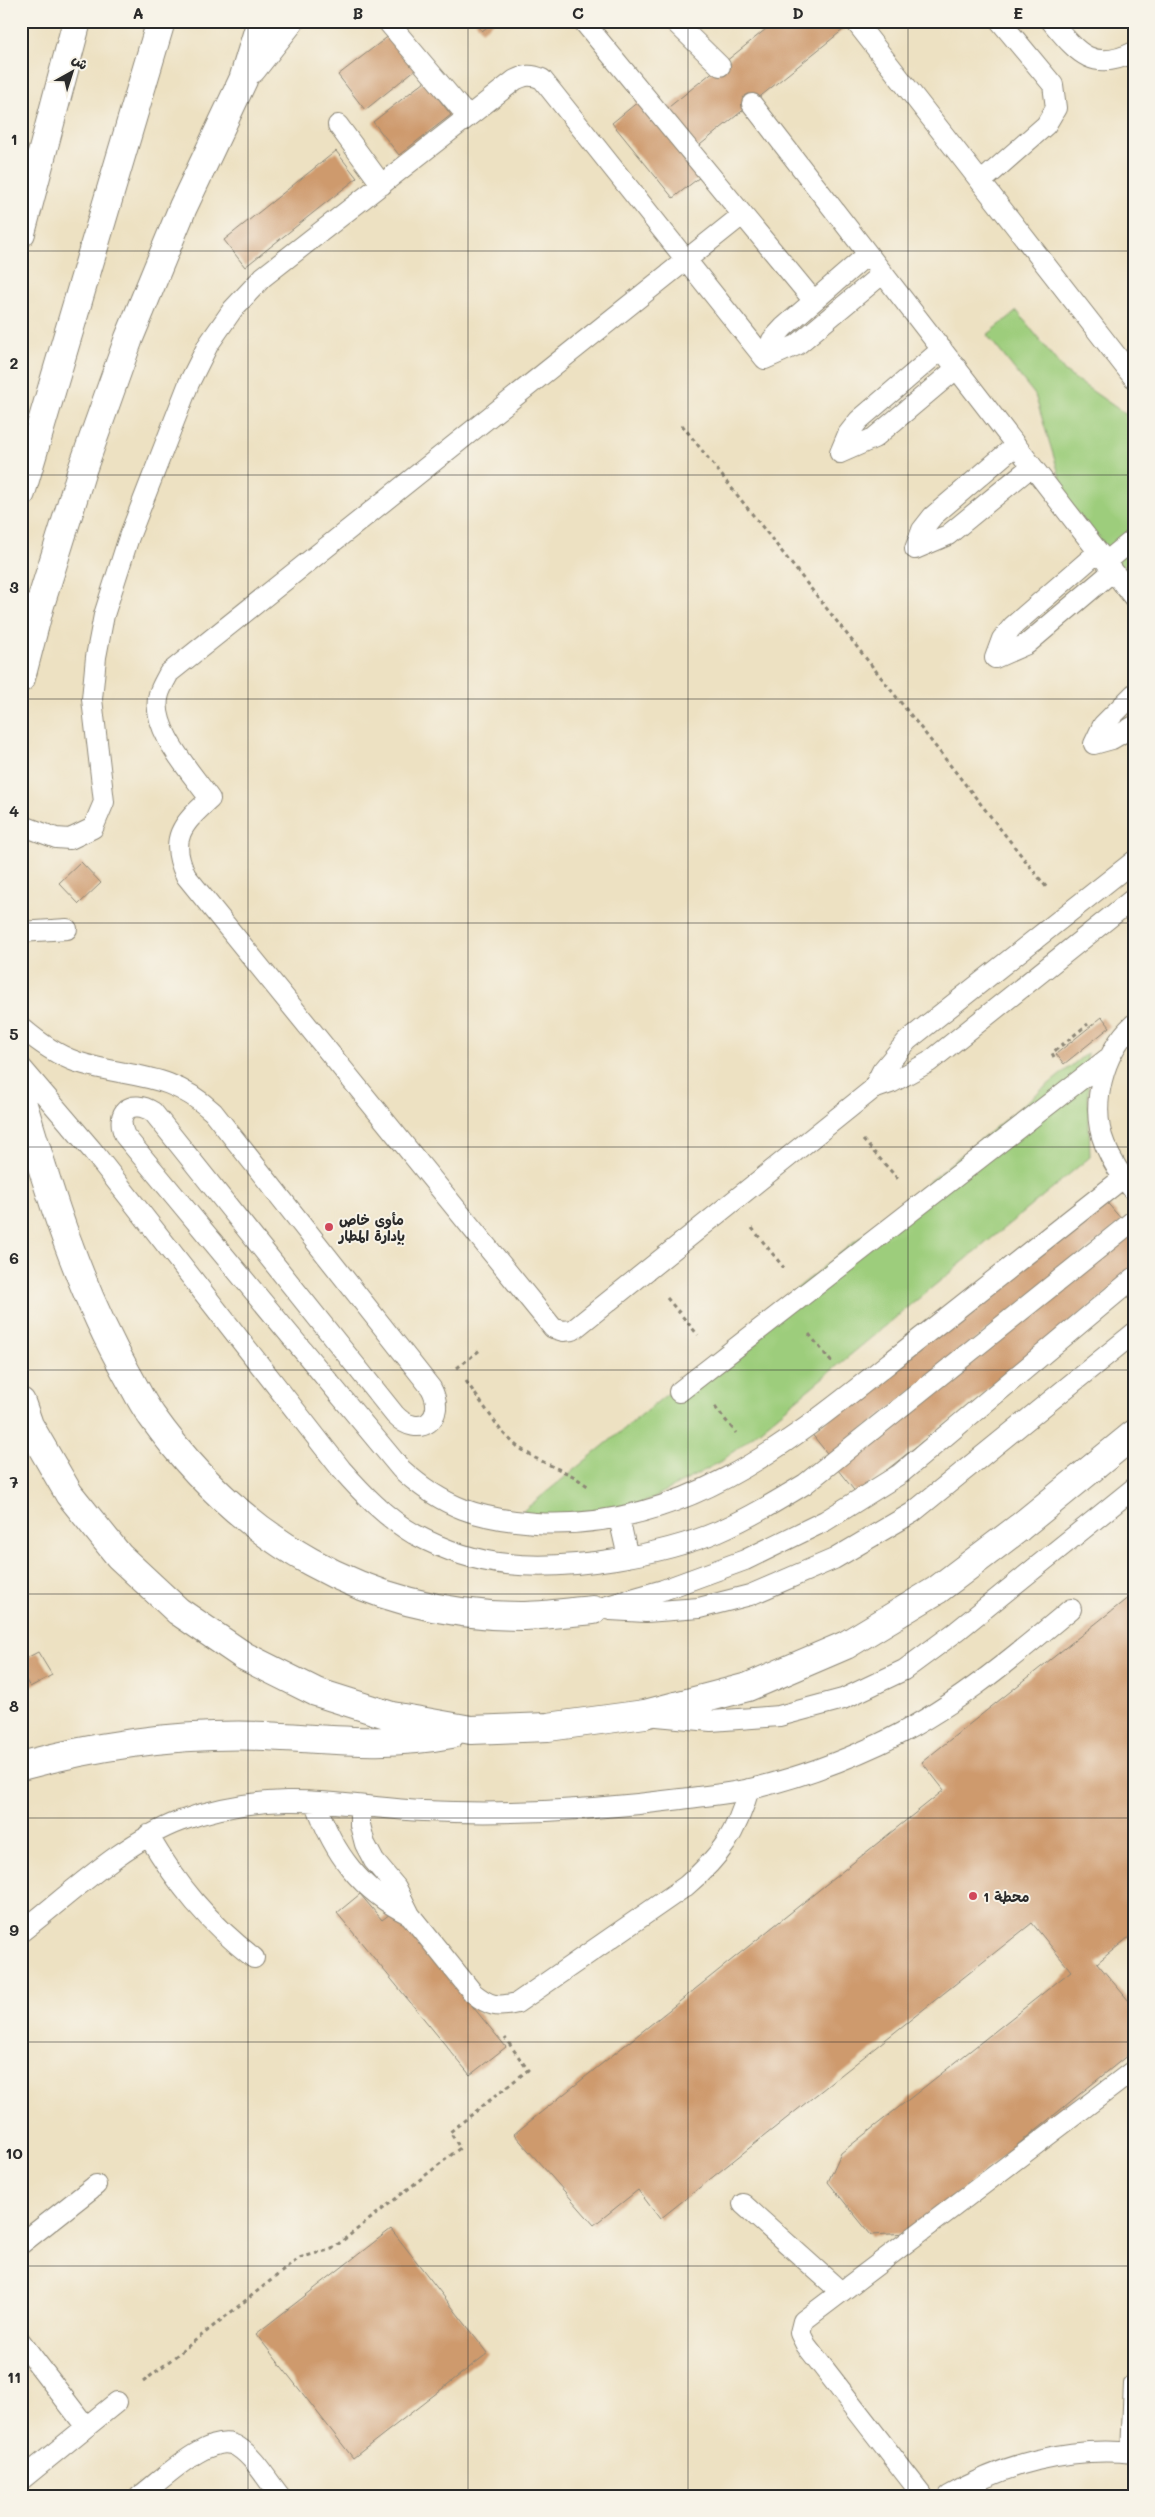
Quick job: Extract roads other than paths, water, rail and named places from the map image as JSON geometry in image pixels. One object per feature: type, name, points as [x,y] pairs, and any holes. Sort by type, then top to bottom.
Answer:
[{"type":"main road","points":[[21,233],[77,21]]},
{"type":"main road","points":[[21,493],[161,21]]},
{"type":"main road","points":[[21,678],[40,605],[82,470],[129,338],[183,208],[243,80],[261,21]]},
{"type":"main road","points":[[243,80],[290,21]]},
{"type":"main road","points":[[21,1098],[36,1150],[73,1255],[108,1340],[150,1414],[198,1475],[251,1524],[312,1564],[378,1593],[449,1610],[521,1616],[593,1610]]},
{"type":"main road","points":[[21,1402],[29,1425],[69,1494],[119,1556],[178,1611],[244,1656],[316,1692],[392,1716],[471,1730]]},
{"type":"main road","points":[[21,1766],[71,1752],[126,1743],[201,1736],[266,1736],[368,1742],[402,1741],[471,1730],[548,1726],[645,1714],[748,1687],[846,1645],[936,1590],[1020,1527],[1134,1434]]},
{"type":"lane","points":[[387,21],[468,117]]},
{"type":"lane","points":[[583,21],[813,300]]},
{"type":"lane","points":[[674,21],[720,66]]},
{"type":"lane","points":[[856,21],[1134,378]]},
{"type":"lane","points":[[981,182],[1046,125],[1056,108],[1053,85],[1000,21]]},
{"type":"lane","points":[[1051,21],[1080,54],[1098,61],[1118,60],[1134,52]]},
{"type":"lane","points":[[21,825],[56,838],[70,839],[93,828],[104,802],[92,699],[96,656],[104,615],[130,537],[189,383],[208,345],[233,309],[263,277],[468,117],[524,76],[533,75],[542,79],[765,360]]},
{"type":"lane","points":[[752,104],[1134,598]]},
{"type":"lane","points":[[338,125],[382,185]]},
{"type":"lane","points":[[742,216],[169,672],[159,695],[159,720],[170,742],[210,799],[193,814],[182,828],[176,844],[178,861],[186,876],[553,1328],[563,1331],[573,1330],[873,1089],[893,1082],[929,1062],[1134,898]]},
{"type":"lane","points":[[765,360],[772,340],[813,300],[868,254]]},
{"type":"lane","points":[[765,360],[797,345],[883,273]]},
{"type":"lane","points":[[942,349],[859,420],[848,434],[840,453],[874,438],[957,368]]},
{"type":"lane","points":[[1016,445],[933,516],[922,530],[915,549],[948,535],[1032,466]]},
{"type":"lane","points":[[1106,562],[1028,644],[995,658],[1002,639],[1020,619],[1106,562],[1134,539]]},
{"type":"lane","points":[[1134,694],[1103,725],[1094,744],[1112,739],[1134,726]]},
{"type":"lane","points":[[873,1089],[882,1071],[907,1041],[1134,862]]},
{"type":"lane","points":[[21,932],[67,929]]},
{"type":"lane","points":[[686,1386],[1107,1059],[1123,1033],[1134,1024]]},
{"type":"lane","points":[[21,1027],[52,1050],[77,1062],[168,1082],[192,1095],[212,1112],[431,1388],[437,1400],[437,1412],[428,1423],[416,1427],[404,1424],[394,1415],[152,1112],[142,1106],[131,1106],[122,1114],[120,1125],[125,1136],[389,1454],[420,1486],[441,1500],[463,1511],[488,1518],[551,1524],[619,1518],[692,1496],[726,1480],[758,1461],[1128,1185],[1104,1144],[1098,1106],[1107,1059]]},
{"type":"lane","points":[[21,1067],[92,1150],[341,1469],[374,1506],[414,1533],[459,1554],[507,1564],[556,1565],[628,1557],[672,1548],[718,1531],[764,1510],[806,1484],[1134,1220]]},
{"type":"lane","points":[[593,1610],[663,1590],[745,1560],[833,1516],[900,1474],[1134,1278]]},
{"type":"lane","points":[[593,1610],[646,1612],[699,1608],[750,1595],[834,1559],[912,1513],[1134,1333]]},
{"type":"lane","points":[[645,1714],[711,1721],[778,1716],[843,1699],[911,1665],[965,1625],[1134,1488]]},
{"type":"lane","points":[[619,1518],[628,1557]]},
{"type":"lane","points":[[21,1932],[127,1849],[148,1836],[180,1821],[213,1812],[286,1801],[424,1811],[533,1812],[642,1804],[749,1789],[816,1770],[881,1743],[942,1708],[1000,1668],[1071,1609]]},
{"type":"lane","points":[[360,1806],[360,1825],[365,1844],[374,1861],[396,1887],[410,1915],[472,1993],[485,2003],[502,2007],[517,2002],[686,1886],[708,1867],[727,1845],[741,1818],[749,1789]]},
{"type":"lane","points":[[316,1803],[335,1848],[349,1868],[376,1895],[410,1915]]},
{"type":"lane","points":[[148,1836],[168,1870],[194,1903],[222,1933],[254,1958]]},
{"type":"lane","points":[[923,2496],[812,2352],[800,2333],[803,2321],[1134,2070]]},
{"type":"lane","points":[[21,2244],[96,2186]]},
{"type":"lane","points":[[743,2204],[841,2292]]},
{"type":"lane","points":[[21,2342],[86,2427]]},
{"type":"lane","points":[[949,2496],[977,2480],[1026,2462],[1078,2453],[1132,2453],[1134,2384]]},
{"type":"lane","points":[[21,2480],[117,2402]]},
{"type":"lane","points":[[140,2496],[202,2449],[219,2442],[236,2445],[250,2457],[280,2496]]},
{"type":"place","name":"مأوى خاص بإدارة المطار","points":[[329,1227]]},
{"type":"place","name":"محطة 1","points":[[973,1896]]}]
